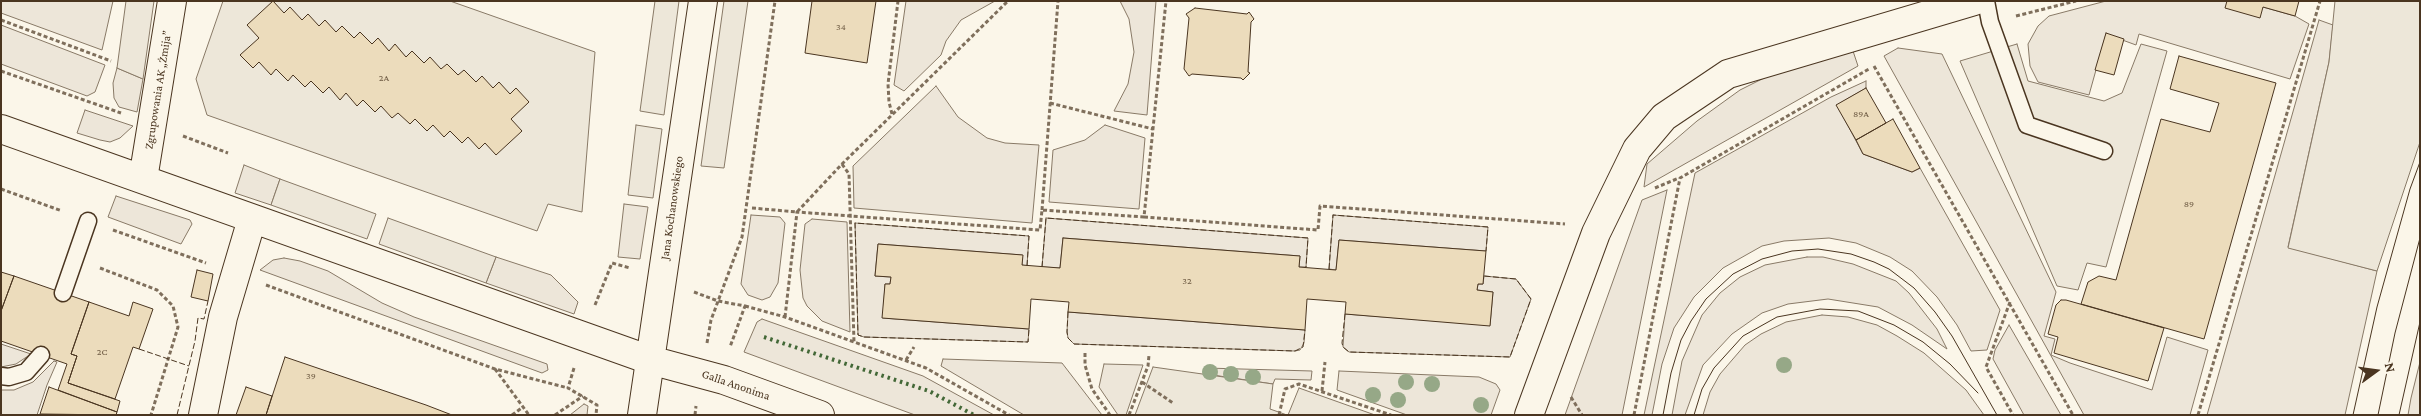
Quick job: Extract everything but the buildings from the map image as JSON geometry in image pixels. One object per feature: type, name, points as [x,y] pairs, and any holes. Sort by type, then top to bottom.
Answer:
[{"type":"street","name":"Zgrupowania AK „Żmija”","points":[[143,179],[172,1]]},
{"type":"street","name":"Jana Kochanowskiego","points":[[642,415],[703,1]]},
{"type":"street","points":[[1528,415],[1594,236],[1636,149],[1664,117],[1721,78],[1761,62],[1974,1]]},
{"type":"street","name":"Galla Anonima","points":[[1,129],[650,360],[702,373],[820,415]]},
{"type":"street","points":[[203,415],[234,273],[252,219]]},
{"type":"lane","points":[[1986,1],[1990,22],[2027,125],[2104,151]]},
{"type":"lane","points":[[63,293],[88,221]]},
{"type":"lane","points":[[1,376],[9,377],[26,372],[41,355]]},
{"type":"path","points":[[702,373],[711,320],[742,237],[775,1]]},
{"type":"path","points":[[892,115],[888,102],[888,84],[898,1]]},
{"type":"path","points":[[786,317],[797,212],[842,164],[1008,1]]},
{"type":"path","points":[[752,208],[1040,230],[1058,1]]},
{"type":"path","points":[[1144,218],[1166,1]]},
{"type":"path","points":[[2198,415],[2320,1]]},
{"type":"path","points":[[1,20],[111,61]]},
{"type":"path","points":[[1634,415],[1680,178],[1876,65],[2073,415]]},
{"type":"path","points":[[1,71],[153,124],[228,153]]},
{"type":"path","points":[[1050,103],[1153,129]]},
{"type":"path","points":[[842,164],[849,174],[854,342]]},
{"type":"path","points":[[1,189],[495,368],[568,388]]},
{"type":"path","points":[[1042,210],[1318,230],[1320,206],[1566,224],[1594,236]]},
{"type":"path","points":[[74,259],[157,290],[173,306],[178,327],[151,415]]},
{"type":"path","points":[[2010,302],[1986,367],[2013,415]]},
{"type":"path","points":[[745,306],[786,317],[906,360],[959,386],[1009,415]]},
{"type":"path","points":[[906,360],[914,347]]},
{"type":"path","points":[[1085,353],[1085,365],[1092,389],[1110,415]]},
{"type":"path","points":[[1129,415],[1148,366],[1149,355]]},
{"type":"path","points":[[1322,391],[1325,362]]},
{"type":"path","points":[[495,368],[529,415]]},
{"type":"path","points":[[1142,382],[1173,403]]},
{"type":"path","points":[[1279,415],[1285,389],[1299,384],[1391,415]]},
{"type":"path","points":[[555,415],[583,396]]},
{"type":"path","points":[[512,415],[523,408]]},
{"type":"shaded area","points":[[1,1],[113,1],[102,50],[1,13]]},
{"type":"shaded area","points":[[126,1],[154,1],[143,79],[117,68]]},
{"type":"shaded area","points":[[223,1],[450,1],[595,52],[582,212],[548,204],[537,231],[207,115],[196,79]]},
{"type":"shaded area","points":[[655,1],[679,1],[664,115],[640,111]]},
{"type":"shaded area","points":[[724,1],[748,1],[724,168],[701,166]]},
{"type":"shaded area","points":[[906,1],[995,1],[961,20],[946,41],[941,55],[904,91],[894,85]]},
{"type":"shaded area","points":[[1120,1],[1156,1],[1147,115],[1114,111],[1128,84],[1134,52],[1129,19]]},
{"type":"shaded area","points":[[2106,1],[2227,1],[2263,7],[2295,16],[2309,24],[2290,79],[2139,34],[2136,45],[2106,34],[2089,95],[2038,82],[2030,66],[2028,44],[2038,26],[2049,16]]},
{"type":"shaded area","points":[[2335,1],[2420,1],[2420,142],[2377,271],[2288,248],[2329,62]]},
{"type":"shaded area","points":[[2319,20],[2333,25],[2329,62],[2288,247],[2377,271],[2345,415],[2207,415]]},
{"type":"shaded area","points":[[1,25],[105,65],[95,92],[87,96],[1,64]]},
{"type":"shaded area","points":[[2017,44],[2028,81],[2104,101],[2122,93],[2141,44],[2167,51],[2106,267],[2087,263],[2078,290],[2057,286],[1960,61]]},
{"type":"shaded area","points":[[1898,48],[1942,54],[2056,292],[2044,336],[2055,339],[2051,355],[2152,390],[2167,337],[2208,350],[2190,415],[2084,415],[1884,56]]},
{"type":"shaded area","points":[[1853,51],[1858,66],[1644,187],[1647,164],[1697,121],[1740,90],[1784,68]]},
{"type":"shaded area","points":[[117,68],[143,79],[137,112],[119,107],[114,98],[113,83]]},
{"type":"shaded area","points":[[1866,81],[1866,88],[1837,105],[1863,154],[1912,172],[1920,168],[2000,310],[1987,350],[1971,351],[1957,325],[1937,297],[1912,271],[1890,257],[1856,243],[1829,238],[1784,241],[1762,246],[1723,268],[1694,297],[1674,328],[1662,364],[1652,415],[1644,415],[1695,173],[1831,97]]},
{"type":"shaded area","points":[[936,86],[958,117],[987,138],[1005,143],[1039,145],[1032,223],[854,208],[853,166]]},
{"type":"shaded area","points":[[85,110],[133,126],[120,138],[110,142],[77,133]]},
{"type":"shaded area","points":[[636,125],[662,129],[653,198],[628,195]]},
{"type":"shaded area","points":[[1105,125],[1145,138],[1139,209],[1049,202],[1053,150],[1085,140]]},
{"type":"shaded area","points":[[244,165],[280,179],[271,205],[235,193]]},
{"type":"shaded area","points":[[280,179],[376,214],[367,239],[271,205]]},
{"type":"shaded area","points":[[1667,190],[1622,415],[1565,415],[1642,200]]},
{"type":"shaded area","points":[[116,196],[190,220],[192,224],[181,244],[108,217]]},
{"type":"shaded area","points":[[624,204],[648,207],[640,259],[618,257]]},
{"type":"shaded area","points":[[751,215],[780,217],[785,223],[778,283],[770,297],[762,300],[748,295],[741,284]]},
{"type":"shaded area","points":[[1333,215],[1488,227],[1486,251],[1339,240],[1336,270],[1329,269]]},
{"type":"shaded area","points":[[388,218],[496,257],[486,283],[379,244]]},
{"type":"shaded area","points":[[1046,218],[1308,238],[1306,267],[1299,267],[1300,256],[1063,238],[1060,268],[1042,267]]},
{"type":"shaded area","points":[[812,219],[847,222],[850,332],[822,321],[807,306],[803,298],[800,270],[805,224]]},
{"type":"shaded area","points":[[855,223],[1029,236],[1027,266],[1022,265],[1022,255],[878,244],[875,276],[891,277],[890,284],[885,284],[883,318],[1029,329],[1028,342],[864,337],[858,335]]},
{"type":"shaded area","points":[[496,257],[551,275],[578,302],[574,314],[486,283]]},
{"type":"shaded area","points":[[1807,257],[1823,257],[1853,264],[1896,281],[1909,293],[1937,329],[1947,349],[1912,325],[1878,307],[1828,299],[1788,304],[1762,313],[1732,334],[1703,365],[1685,415],[1672,415],[1682,361],[1702,315],[1720,293],[1740,277],[1765,265]]},
{"type":"shaded area","points":[[284,258],[300,261],[328,271],[382,303],[414,317],[547,364],[548,370],[542,373],[260,270],[273,260]]},
{"type":"shaded area","points":[[1484,276],[1516,279],[1531,299],[1510,357],[1349,352],[1343,347],[1345,314],[1490,325],[1493,292],[1477,290],[1478,284],[1483,284]]},
{"type":"shaded area","points":[[1068,312],[1305,330],[1304,343],[1300,350],[1295,351],[1074,344],[1068,338]]},
{"type":"shaded area","points":[[1822,315],[1848,317],[1877,325],[1897,336],[1924,353],[1966,390],[1984,415],[1703,415],[1710,392],[1720,374],[1745,345],[1761,334],[1786,322]]},
{"type":"shaded area","points":[[762,319],[923,376],[994,415],[915,415],[744,352],[757,322]]},
{"type":"shaded area","points":[[2009,325],[2061,415],[2024,415],[1993,359],[1995,350]]},
{"type":"shaded area","points":[[1,344],[31,354],[16,364],[1,367]]},
{"type":"shaded area","points":[[943,359],[1062,363],[1102,415],[1024,415],[941,366]]},
{"type":"shaded area","points":[[54,361],[57,362],[37,415],[1,415],[1,390],[14,390],[33,382]]},
{"type":"shaded area","points":[[2420,362],[2420,415],[2408,415],[2411,398]]},
{"type":"shaded area","points":[[1104,364],[1143,365],[1126,415],[1118,415],[1099,387]]},
{"type":"shaded area","points":[[1153,367],[1273,384],[1270,409],[1287,415],[1135,415]]},
{"type":"shaded area","points":[[1206,368],[1312,371],[1311,380],[1275,379],[1273,384],[1206,374]]},
{"type":"shaded area","points":[[1339,371],[1479,377],[1496,384],[1500,390],[1491,415],[1407,415],[1337,390]]},
{"type":"shaded area","points":[[1299,388],[1375,415],[1288,415]]},
{"type":"shaded area","points":[[584,404],[588,406],[587,415],[570,415]]},
{"type":"tram line","points":[[2353,415],[2377,307],[2410,189],[2420,162]]},
{"type":"tram line","points":[[2378,415],[2395,333],[2420,238]]},
{"type":"tram line","points":[[1663,415],[1671,373],[1681,340],[1706,299],[1733,274],[1762,259],[1792,251],[1818,249],[1851,254],[1874,262],[1889,269],[1914,288],[1935,312],[1952,336],[1997,415]]},
{"type":"tram line","points":[[1694,415],[1702,389],[1714,368],[1743,336],[1777,317],[1820,309],[1858,311],[1894,325],[1923,342],[1950,364],[1978,393]]},
{"type":"tram line","points":[[2399,415],[2420,322]]},
{"type":"hedge","points":[[764,337],[929,391],[974,415]]},
{"type":"fence","points":[[1329,269],[1333,215],[1488,227],[1486,251]]},
{"type":"fence","points":[[1042,267],[1046,218],[1308,238],[1306,267]]},
{"type":"fence","points":[[1027,266],[1029,236],[855,223],[858,335],[864,337],[1028,342],[1029,329]]},
{"type":"fence","points":[[1345,314],[1342,343],[1343,347],[1349,352],[1510,357],[1531,299],[1516,279],[1484,276]]},
{"type":"fence","points":[[177,415],[195,341],[198,318],[204,319],[208,301]]},
{"type":"fence","points":[[1068,312],[1068,338],[1074,344],[1295,351],[1303,347],[1305,330]]},
{"type":"fence","points":[[139,349],[189,366]]}]
